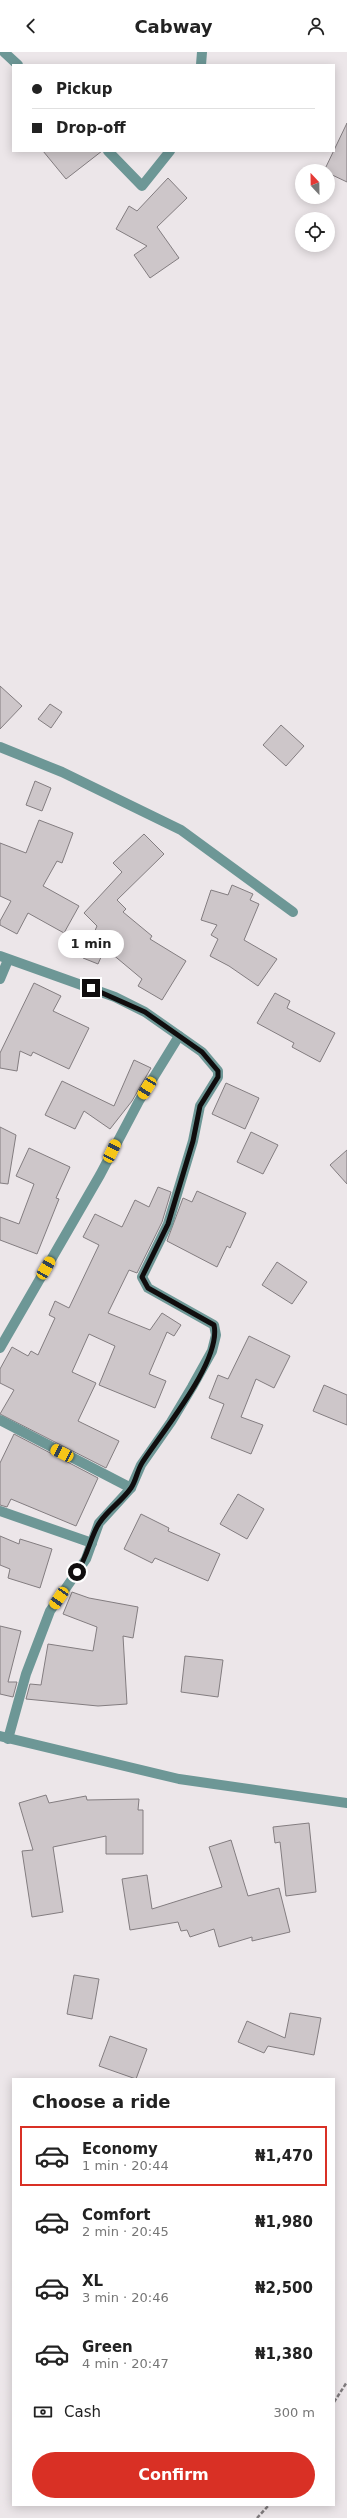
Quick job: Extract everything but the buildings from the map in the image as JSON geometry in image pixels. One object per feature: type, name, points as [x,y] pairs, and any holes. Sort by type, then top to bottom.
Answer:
[{"type":"street","points":[[4,52],[17,64]]},
{"type":"street","points":[[201,64],[202,52]]},
{"type":"street","points":[[109,152],[142,186],[169,152]]},
{"type":"street","points":[[0,747],[62,772],[181,830],[293,912]]},
{"type":"street","points":[[0,979],[4,958],[115,997],[145,1012],[202,1052],[217,1067],[218,1077],[200,1106],[193,1141],[168,1224],[142,1277],[148,1288],[214,1325],[216,1335],[212,1351],[172,1422],[141,1465],[131,1488],[99,1523],[86,1558],[50,1611],[4,1737],[179,1779],[347,1803]]},
{"type":"street","points":[[0,1348],[100,1175],[138,1101],[179,1036]]},
{"type":"street","points":[[0,1420],[131,1488]]},
{"type":"street","points":[[0,1511],[92,1543]]},
{"type":"path","points":[[335,2400],[347,2382]]},
{"type":"path","points":[[257,2518],[267,2506]]},
{"type":"route","points":[[77,1572],[86,1558],[99,1523],[131,1488],[141,1465],[172,1422],[212,1351],[216,1335],[214,1325],[148,1288],[142,1277],[168,1224],[193,1141],[200,1106],[218,1077],[217,1067],[202,1052],[145,1012],[115,997],[91,988]]}]
